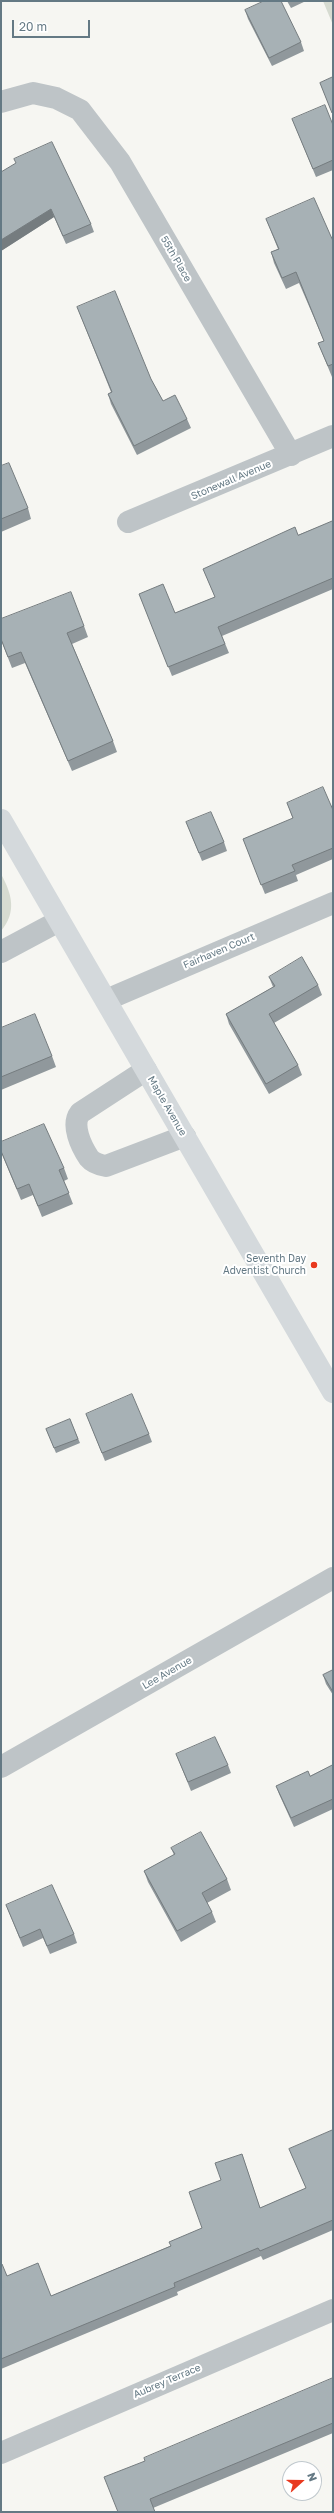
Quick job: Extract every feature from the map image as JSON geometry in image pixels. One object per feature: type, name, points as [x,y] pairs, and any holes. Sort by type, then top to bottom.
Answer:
[{"type":"main road","name":"Maple Avenue","points":[[1,820],[333,1392]]},
{"type":"street","name":"55th Place","points":[[1,102],[34,93],[56,98],[80,110],[120,162],[291,455]]},
{"type":"street","name":"Stonewall Avenue","points":[[128,522],[291,455],[333,436]]},
{"type":"street","name":"Fairhaven Court","points":[[106,1000],[333,903]]},
{"type":"street","points":[[1,952],[59,921]]},
{"type":"street","points":[[146,1070],[80,1114],[75,1120],[75,1127],[90,1158],[97,1164],[106,1166],[185,1136]]},
{"type":"street","name":"Lee Avenue","points":[[1,1767],[333,1578]]},
{"type":"street","name":"Aubrey Terrace","points":[[1,2453],[333,2310]]},
{"type":"shaded area","points":[[323,1],[333,1],[333,25]]},
{"type":"shaded area","points":[[1,874],[10,896],[11,910],[6,924],[1,931]]},
{"type":"building","points":[[264,1],[281,1],[301,42],[269,58],[245,10]]},
{"type":"building","points":[[333,77],[333,112],[332,113],[320,83]]},
{"type":"building","points":[[325,105],[333,125],[333,160],[313,169],[292,119]]},
{"type":"building","points":[[52,142],[91,224],[63,236],[51,209],[1,240],[1,172],[16,163],[14,159]]},
{"type":"building","points":[[314,198],[333,241],[333,364],[328,366],[318,343],[324,341],[296,272],[282,278],[271,252],[279,249],[266,219]]},
{"type":"building","points":[[115,291],[151,379],[163,401],[175,395],[187,419],[134,446],[108,394],[112,392],[77,307]]},
{"type":"building","points":[[9,463],[28,508],[1,519],[1,466]]},
{"type":"building","points":[[333,521],[333,578],[218,627],[225,644],[168,667],[139,594],[163,584],[175,613],[215,597],[203,569],[295,527],[298,535]]},
{"type":"building","points":[[71,592],[84,626],[67,633],[113,741],[68,761],[21,652],[8,657],[1,639],[1,619]]},
{"type":"building","points":[[323,787],[333,810],[333,848],[292,865],[295,871],[261,885],[243,839],[293,818],[287,803]]},
{"type":"building","points":[[211,812],[224,842],[199,853],[186,822]]},
{"type":"building","points":[[302,957],[318,985],[269,1014],[298,1065],[266,1084],[226,1014],[275,986],[269,977]]},
{"type":"building","points":[[35,1014],[52,1056],[1,1077],[1,1028]]},
{"type":"building","points":[[44,1124],[64,1168],[59,1170],[69,1193],[38,1206],[29,1184],[17,1189],[1,1151],[1,1142]]},
{"type":"building","points":[[132,1394],[149,1434],[102,1453],[86,1414]]},
{"type":"building","points":[[70,1419],[78,1439],[54,1448],[46,1429]]},
{"type":"building","points":[[333,1670],[333,1692],[323,1675]]},
{"type":"building","points":[[215,1737],[228,1765],[188,1782],[176,1754]]},
{"type":"building","points":[[333,1765],[333,1799],[291,1818],[276,1786],[308,1771],[310,1776]]},
{"type":"building","points":[[201,1832],[227,1879],[202,1893],[212,1912],[177,1931],[144,1871],[175,1854],[171,1848]]},
{"type":"building","points":[[52,1885],[74,1934],[47,1946],[40,1929],[20,1938],[6,1905]]},
{"type":"building","points":[[333,2130],[333,2220],[260,2251],[258,2248],[174,2283],[175,2287],[1,2359],[1,2264],[7,2276],[38,2263],[51,2296],[171,2246],[169,2242],[202,2228],[189,2192],[221,2180],[215,2163],[242,2154],[260,2208],[306,2188],[289,2149]]},
{"type":"building","points":[[333,2378],[333,2423],[150,2499],[155,2512],[118,2512],[104,2477],[145,2461],[144,2458]]},
{"type":"place","name":"Seventh Day Adventist Church","points":[[314,1265]]}]
